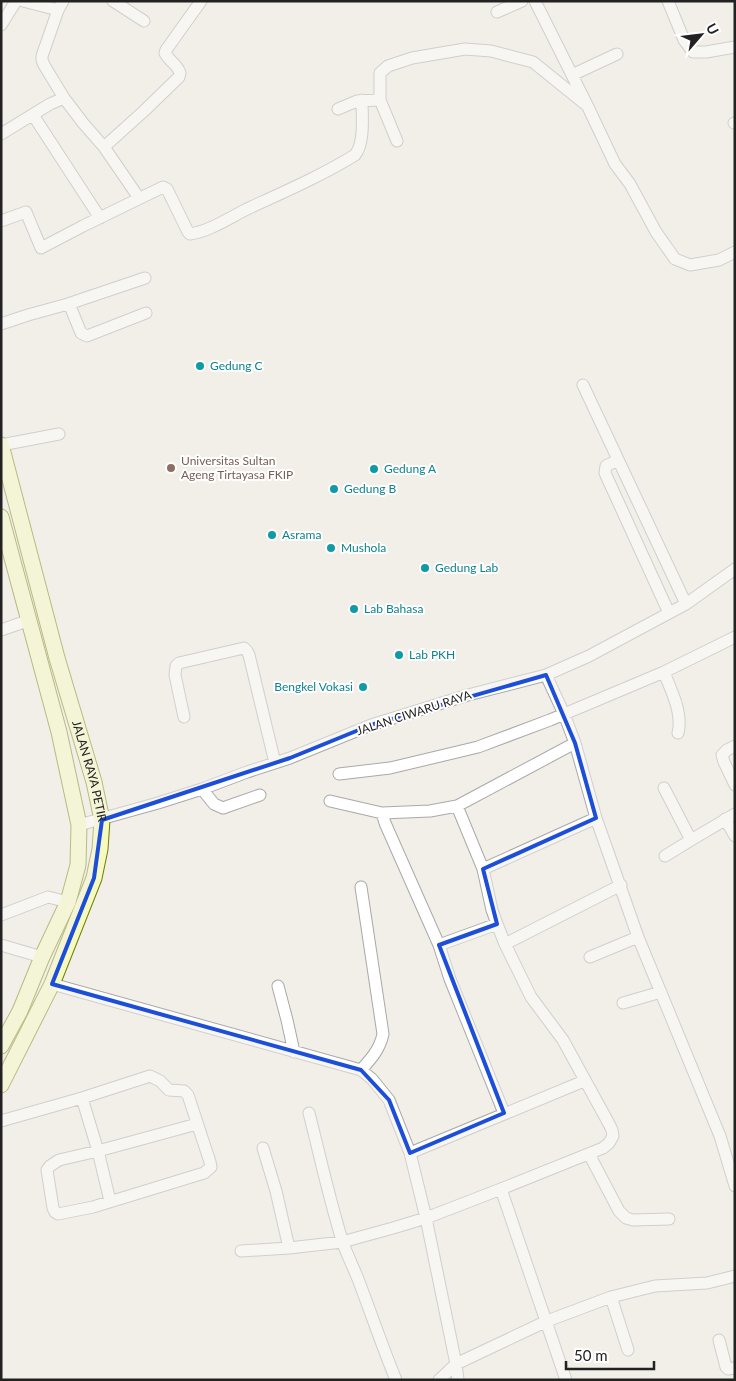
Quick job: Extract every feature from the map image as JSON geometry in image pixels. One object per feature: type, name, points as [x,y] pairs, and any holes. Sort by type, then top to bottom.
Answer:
[{"type":"main road","name":"JALAN RAYA PETIR","points":[[1,445],[57,658],[94,782],[102,820],[100,848],[94,878],[52,984],[1,1085]]},
{"type":"main road","name":"JALAN RAYA PETIR","points":[[1,517],[6,554],[30,620],[59,732],[79,825],[78,865],[68,902],[42,957],[20,1011],[1,1046]]},
{"type":"street","points":[[1,25],[16,1]]},
{"type":"street","points":[[23,1],[61,6],[42,60],[64,98],[104,147],[138,198]]},
{"type":"street","points":[[113,1],[144,21]]},
{"type":"street","points":[[104,147],[179,77],[179,70],[168,58],[166,50],[201,1]]},
{"type":"street","points":[[497,12],[522,1]]},
{"type":"street","points":[[535,1],[615,164],[630,184],[656,232],[675,259],[690,265],[719,260],[735,252]]},
{"type":"street","points":[[668,1],[684,40],[694,52],[735,47]]},
{"type":"street","points":[[397,141],[380,100],[380,73],[388,66],[412,58],[465,49],[491,51],[533,62],[588,107]]},
{"type":"street","points":[[572,75],[617,54]]},
{"type":"street","points":[[1,134],[50,104],[64,98]]},
{"type":"street","points":[[338,109],[362,100],[380,100]]},
{"type":"street","points":[[1,220],[26,212],[41,248],[138,198],[161,187],[165,187],[190,234],[216,225],[355,155],[359,151],[361,140],[362,100]]},
{"type":"street","points":[[33,115],[100,218]]},
{"type":"street","points":[[1,324],[145,278]]},
{"type":"street","points":[[68,304],[81,333],[87,336],[146,313]]},
{"type":"street","points":[[583,385],[686,604]]},
{"type":"street","points":[[1,445],[59,434]]},
{"type":"street","points":[[618,460],[606,466],[605,473],[669,613]]},
{"type":"street","name":"JALAN CIWARU RAYA","points":[[79,825],[102,820],[202,789],[290,758],[371,725],[468,695],[546,675],[589,656],[686,604],[735,569]]},
{"type":"street","points":[[657,586],[673,578]]},
{"type":"street","points":[[1,630],[30,620]]},
{"type":"street","points":[[339,774],[390,768],[478,747],[564,714],[664,672],[735,637]]},
{"type":"street","points":[[184,717],[175,675],[176,666],[179,663],[244,648],[249,655],[275,763]]},
{"type":"street","points":[[664,672],[679,715],[678,733]]},
{"type":"street","points":[[546,675],[575,743],[596,818],[638,937],[720,1136],[735,1186]]},
{"type":"street","points":[[330,801],[382,813],[430,812],[457,806],[575,743]]},
{"type":"street","points":[[735,746],[722,755],[735,785]]},
{"type":"street","points":[[664,788],[691,840]]},
{"type":"street","points":[[202,789],[214,804],[223,808],[260,795]]},
{"type":"street","points":[[240,1251],[342,1242],[394,1228],[426,1218],[589,1154],[603,1148],[613,1136],[612,1130],[564,1040],[531,997],[505,944],[492,910],[483,869],[457,806]]},
{"type":"street","points":[[382,813],[439,945],[450,979],[504,1113]]},
{"type":"street","points":[[665,856],[730,816],[735,836]]},
{"type":"street","points":[[483,869],[596,818]]},
{"type":"street","points":[[505,944],[621,885]]},
{"type":"street","points":[[361,887],[383,1034],[375,1055],[361,1070]]},
{"type":"street","points":[[1,915],[48,897],[68,902]]},
{"type":"street","points":[[439,945],[497,924]]},
{"type":"street","points":[[590,957],[638,937]]},
{"type":"street","points":[[1,946],[42,957]]},
{"type":"street","points":[[52,984],[361,1070],[372,1079],[389,1100],[410,1153],[426,1218],[458,1380]]},
{"type":"street","points":[[278,986],[294,1052]]},
{"type":"street","points":[[623,1003],[661,992]]},
{"type":"street","points":[[1,1121],[150,1076],[160,1081],[170,1090],[180,1090],[186,1093],[198,1124],[210,1162],[211,1167],[209,1171],[110,1201],[58,1214],[53,1208],[47,1170],[59,1160],[98,1152],[198,1124]]},
{"type":"street","points":[[410,1153],[584,1080]]},
{"type":"street","points":[[82,1098],[110,1201]]},
{"type":"street","points":[[309,1113],[324,1178],[342,1242],[396,1380]]},
{"type":"street","points":[[263,1148],[276,1190],[289,1248]]},
{"type":"street","points":[[589,1154],[619,1211],[626,1218],[632,1220],[669,1219]]},
{"type":"street","points":[[502,1189],[566,1380]]},
{"type":"street","points":[[439,1380],[456,1364],[547,1321],[611,1297],[655,1286],[707,1283],[735,1276]]},
{"type":"street","points":[[611,1297],[628,1350]]},
{"type":"street","points":[[719,1340],[726,1367],[728,1369],[735,1368]]},
{"type":"highlighted area","points":[[546,675],[575,743],[596,818],[483,869],[497,924],[439,945],[504,1113],[410,1153],[389,1100],[361,1070],[52,984],[94,878],[102,820],[290,758],[371,725]]},
{"type":"place","name":"Gedung C","points":[[200,366]]},
{"type":"place","name":"Universitas Sultan Ageng Tirtayasa FKIP","points":[[171,468]]},
{"type":"place","name":"Gedung A","points":[[374,469]]},
{"type":"place","name":"Gedung B","points":[[334,489]]},
{"type":"place","name":"Asrama","points":[[272,535]]},
{"type":"place","name":"Mushola","points":[[331,548]]},
{"type":"place","name":"Gedung Lab","points":[[425,568]]},
{"type":"place","name":"Lab Bahasa","points":[[354,609]]},
{"type":"place","name":"Lab PKH","points":[[399,655]]},
{"type":"place","name":"Bengkel Vokasi","points":[[363,687]]}]
